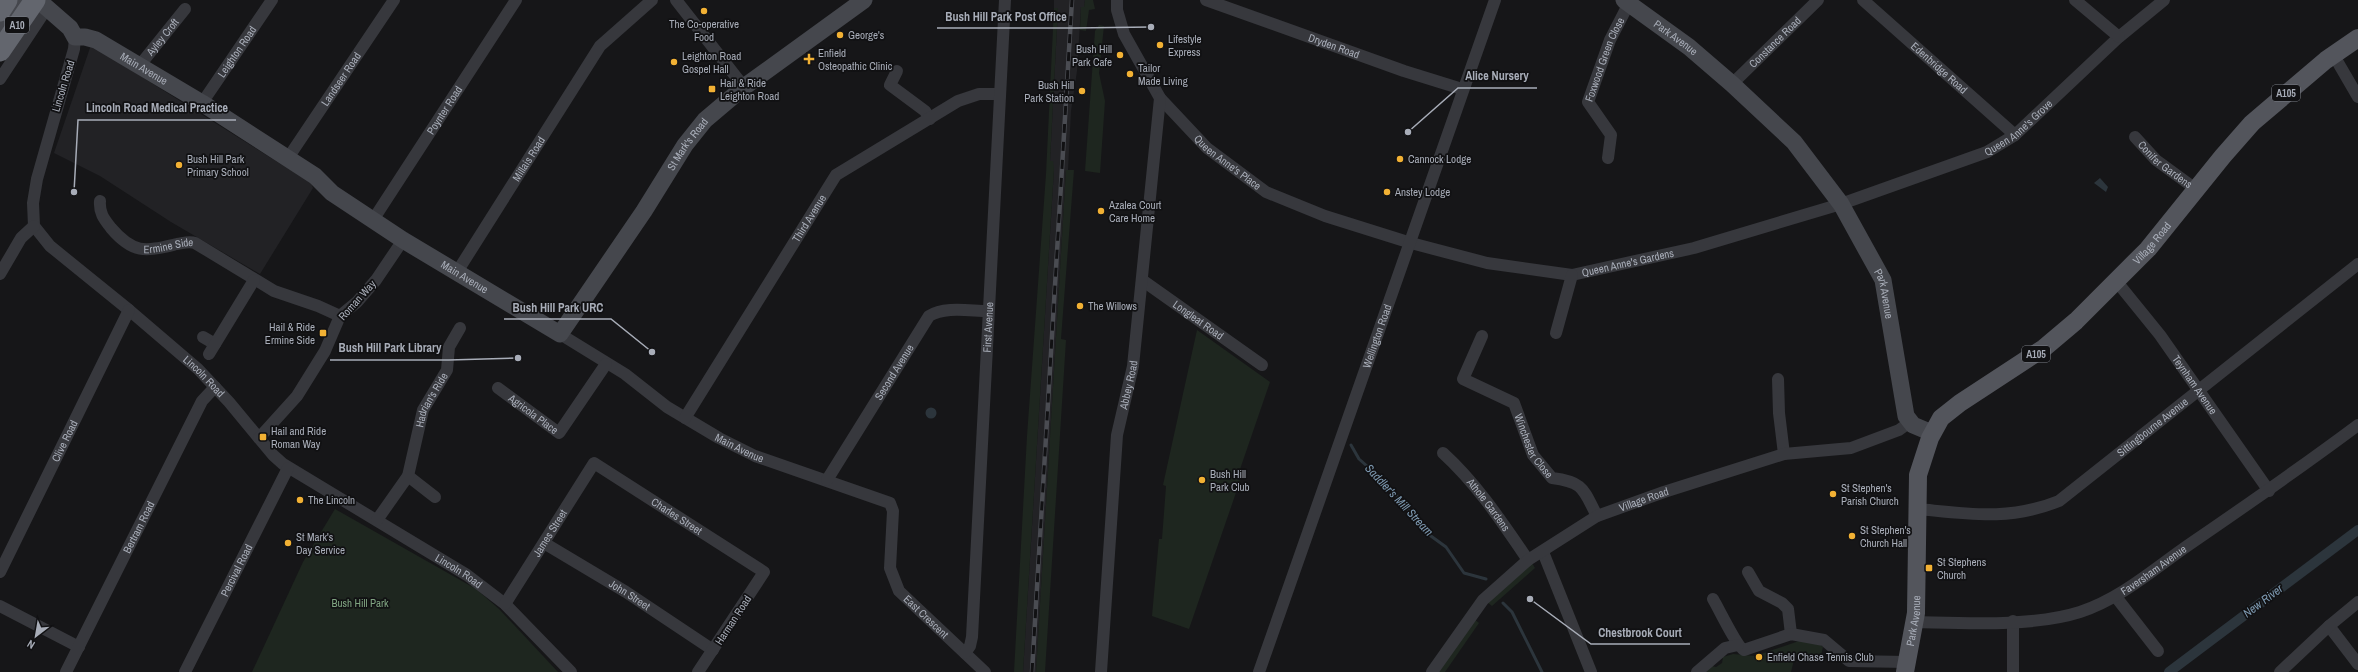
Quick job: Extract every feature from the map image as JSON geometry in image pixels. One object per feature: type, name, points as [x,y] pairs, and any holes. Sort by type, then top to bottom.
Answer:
[{"type":"highway","name":"A10","points":[[0,11],[6,0]]},
{"type":"highway","name":"A10","points":[[0,51],[40,3]]},
{"type":"main road","name":"Village Road","points":[[1932,433],[1949,411],[2044,348],[2117,282],[2148,249],[2252,124],[2333,54],[2358,38]]},
{"type":"main road","name":"Park Avenue","points":[[1906,667],[1915,622],[1918,584],[1919,470],[1932,433]]},
{"type":"street","points":[[0,29],[22,0]]},
{"type":"street","name":"Leighton Road","points":[[202,103],[272,0]]},
{"type":"street","name":"Landseer Road","points":[[288,158],[394,0]]},
{"type":"street","name":"Poynter Road","points":[[373,220],[516,0]]},
{"type":"street","name":"Millais Road","points":[[457,272],[600,46],[652,0]]},
{"type":"street","points":[[676,0],[744,87]]},
{"type":"street","name":"St Mark's Road","points":[[560,334],[644,211],[685,145],[705,120],[744,87],[864,0]]},
{"type":"street","name":"First Avenue","points":[[965,653],[970,646],[972,637],[1005,0]]},
{"type":"street","name":"Queen Anne's Place","points":[[1116,0],[1117,10],[1124,34],[1160,98],[1207,148],[1266,192],[1325,216],[1411,243]]},
{"type":"street","name":"Dryden Road","points":[[1206,0],[1404,71],[1462,89]]},
{"type":"street","name":"Wellington Road","points":[[1259,672],[1411,243],[1462,89],[1495,0]]},
{"type":"street","name":"Constance Road","points":[[1732,84],[1818,0]]},
{"type":"street","name":"Edenbridge Road","points":[[1863,0],[2015,135]]},
{"type":"street","points":[[2074,0],[2119,37]]},
{"type":"street","name":"Queen Anne's Grove","points":[[1841,204],[1987,152],[2015,135],[2119,37],[2164,0]]},
{"type":"street","name":"Park Avenue","points":[[1626,1],[1689,47],[1732,84],[1794,142],[1841,204],[1883,280],[1906,416],[1910,422]]},
{"type":"street","name":"Foxwood Green Close","points":[[1608,158],[1611,136],[1588,102],[1610,40],[1626,1]]},
{"type":"street","points":[[0,78],[40,3],[70,28],[75,37]]},
{"type":"street","name":"Ayley Croft","points":[[140,65],[187,4]]},
{"type":"street","name":"Main Avenue","points":[[75,37],[85,37],[96,40],[202,103],[315,176],[332,193],[403,240],[560,334],[606,364],[625,374],[685,418],[719,438],[755,456],[890,503]]},
{"type":"street","name":"Lincoln Road","points":[[75,37],[74,49],[37,179],[33,203],[34,226],[50,246],[129,310],[215,387],[273,455],[288,468],[443,559],[505,604],[571,672]]},
{"type":"street","points":[[2333,54],[2358,97]]},
{"type":"street","points":[[897,71],[890,85],[925,111],[930,119]]},
{"type":"street","name":"Third Avenue","points":[[685,418],[836,176],[968,97],[999,94]]},
{"type":"street","name":"Abbey Road","points":[[1101,672],[1117,435],[1133,366],[1160,98]]},
{"type":"street","name":"Conifer Gardens","points":[[2135,137],[2156,160],[2197,190]]},
{"type":"street","name":"Ermine Side","points":[[100,201],[99,210],[105,220],[117,234],[130,245],[152,251],[191,242],[280,294],[318,306],[340,316]]},
{"type":"street","name":"Queen Anne's Gardens","points":[[1411,243],[1486,263],[1572,275],[1694,248],[1841,204]]},
{"type":"street","points":[[0,274],[21,238],[34,226]]},
{"type":"street","name":"Roman Way","points":[[259,438],[297,396],[325,351],[340,316],[357,302],[376,280],[403,240]]},
{"type":"street","name":"Sittingbourne Avenue","points":[[1918,509],[1969,514],[2006,514],[2022,513],[2059,501],[2358,264]]},
{"type":"street","points":[[1556,333],[1572,275]]},
{"type":"street","points":[[203,337],[212,349],[254,280]]},
{"type":"street","name":"Longleat Road","points":[[1142,280],[1259,360]]},
{"type":"street","name":"Teynham Avenue","points":[[2117,282],[2160,335],[2200,390],[2269,491]]},
{"type":"street","name":"Clive Road","points":[[0,572],[129,310]]},
{"type":"street","name":"Second Avenue","points":[[827,480],[929,316],[936,312],[944,311],[988,311]]},
{"type":"street","name":"Hadrian's Ride","points":[[377,520],[408,476],[423,410],[447,370],[449,347],[460,328]]},
{"type":"street","name":"Winchester Close","points":[[1482,336],[1463,379],[1514,402],[1533,455],[1552,478],[1572,481],[1583,489],[1597,516]]},
{"type":"street","name":"Agricola Place","points":[[498,388],[559,433],[606,364]]},
{"type":"street","points":[[1778,379],[1779,413],[1784,454]]},
{"type":"street","name":"Bertram Road","points":[[66,672],[202,401],[215,387]]},
{"type":"street","points":[[1910,422],[1932,433]]},
{"type":"street","name":"Village Road","points":[[1432,672],[1483,600],[1528,560],[1543,552],[1597,516],[1664,492],[1784,454],[1851,448],[1899,430],[1910,422]]},
{"type":"street","name":"Faversham Avenue","points":[[1915,622],[2013,622],[2080,612],[2116,597],[2269,491],[2358,425]]},
{"type":"street","name":"Athole Gardens","points":[[1443,453],[1463,472],[1493,509],[1528,560]]},
{"type":"street","name":"James Street","points":[[505,604],[594,463]]},
{"type":"street","name":"Charles Street","points":[[594,463],[759,569]]},
{"type":"street","name":"Percival Road","points":[[185,672],[288,468]]},
{"type":"street","points":[[408,476],[435,496]]},
{"type":"street","name":"East Crescent","points":[[890,503],[893,511],[890,568],[893,580],[909,603],[985,672]]},
{"type":"street","name":"John Street","points":[[544,543],[626,592],[713,650]]},
{"type":"street","points":[[1543,552],[1591,672]]},
{"type":"street","name":"Harman Road","points":[[698,672],[764,572],[759,569]]},
{"type":"street","points":[[1748,572],[1759,591],[1782,603],[1788,609],[1791,634]]},
{"type":"street","points":[[2116,597],[2158,651]]},
{"type":"street","points":[[1712,599],[1725,618],[1741,649],[1749,651],[1791,634],[1824,640],[1848,661],[1906,667]]},
{"type":"street","points":[[2280,672],[2329,626],[2358,602]]},
{"type":"street","points":[[0,606],[79,647]]},
{"type":"street","points":[[2013,622],[2013,672]]},
{"type":"street","points":[[2329,626],[2358,664]]},
{"type":"street","points":[[1697,672],[1725,648],[1738,645]]},
{"type":"shaded area","points":[[1054,0],[1085,0],[1084,7],[1081,7],[1077,71],[1071,111],[1068,170],[1066,170],[1036,672],[1023,672],[1054,169],[1050,161],[1058,8],[1054,8]]},
{"type":"shaded area","name":"Bush Hill Park Primary School","points":[[91,45],[311,183],[313,188],[260,274],[171,222],[100,176],[54,153]]},
{"type":"shaded area","points":[[2100,178],[2108,187],[2106,192],[2094,183]]},
{"type":"shaded area","points":[[929,408],[933,408],[935,409],[935,417],[929,418],[926,415],[926,411]]},
{"type":"green space","points":[[1085,0],[1093,0],[1095,9],[1089,10],[1086,31],[1080,30],[1081,7],[1084,7]]},
{"type":"green space","points":[[1054,8],[1058,8],[1050,161],[1053,161],[1054,169],[1023,672],[1014,672],[1027,436],[1046,174]]},
{"type":"green space","points":[[1099,25],[1104,26],[1099,73],[1105,101],[1100,173],[1085,171],[1095,31]]},
{"type":"green space","points":[[1066,170],[1074,170],[1061,339],[1066,340],[1045,672],[1036,672]]},
{"type":"green space","name":"Bush Hill Park Club","points":[[1197,330],[1270,382],[1237,478],[1240,481],[1189,629],[1152,616],[1159,539],[1162,539],[1166,486],[1163,485]]},
{"type":"green space","name":"Bush Hill Park","points":[[335,509],[476,589],[499,609],[558,672],[252,672],[303,562]]},
{"type":"green space","points":[[1532,563],[1535,568],[1492,606],[1487,602]]},
{"type":"green space","points":[[1474,619],[1479,623],[1445,672],[1437,672]]},
{"type":"green space","name":"Enfield Chase Tennis Club","points":[[1799,641],[1816,642],[1823,647],[1820,660],[1795,656],[1791,672],[1706,672],[1712,666],[1716,667],[1722,663],[1723,657],[1733,654],[1755,656]]},
{"type":"waterway","name":"Saddler's Mill Stream","points":[[1351,445],[1359,459],[1376,474],[1381,483],[1399,498],[1424,531],[1446,547],[1464,573],[1486,579]]},
{"type":"waterway","name":"New River","points":[[2169,672],[2358,530]]},
{"type":"waterway","name":"Saddler's Mill Stream","points":[[1503,603],[1512,612],[1542,672]]},
{"type":"railway","points":[[1032,672],[1072,0]]},
{"type":"place","name":"The Co-operative Food","points":[[704,11]]},
{"type":"place","name":"Bush Hill Park Post Office","points":[[1151,27]]},
{"type":"place","name":"George's","points":[[840,35]]},
{"type":"place","name":"Lifestyle Express","points":[[1160,45]]},
{"type":"place","name":"Bush Hill Park Cafe","points":[[1120,55]]},
{"type":"place","name":"Enfield Osteopathic Clinic","points":[[809,59]]},
{"type":"place","name":"Leighton Road Gospel Hall","points":[[674,62]]},
{"type":"place","name":"Tailor Made Living","points":[[1130,74]]},
{"type":"place","name":"Hail & Ride Leighton Road","points":[[712,89]]},
{"type":"place","name":"Bush Hill Park Station","points":[[1082,91]]},
{"type":"place","name":"Alice Nursery","points":[[1408,132]]},
{"type":"place","name":"Cannock Lodge","points":[[1400,159]]},
{"type":"place","name":"Bush Hill Park Primary School","points":[[179,165]]},
{"type":"place","name":"Lincoln Road Medical Practice","points":[[74,192]]},
{"type":"place","name":"Anstey Lodge","points":[[1387,192]]},
{"type":"place","name":"Azalea Court Care Home","points":[[1101,211]]},
{"type":"place","name":"The Willows","points":[[1080,306]]},
{"type":"place","name":"Hail & Ride Ermine Side","points":[[323,333]]},
{"type":"place","name":"Bush Hill Park URC","points":[[652,352]]},
{"type":"place","name":"Bush Hill Park Library","points":[[518,358]]},
{"type":"place","name":"Hail and Ride Roman Way","points":[[263,437]]},
{"type":"place","name":"Bush Hill Park Club","points":[[1202,480]]},
{"type":"place","name":"St Stephen's Parish Church","points":[[1833,494]]},
{"type":"place","name":"The Lincoln","points":[[300,500]]},
{"type":"place","name":"St Stephen's Church Hall","points":[[1852,536]]},
{"type":"place","name":"St Mark's Day Service","points":[[288,543]]},
{"type":"place","name":"St Stephens Church","points":[[1929,568]]},
{"type":"place","name":"Chestbrook Court","points":[[1530,599]]},
{"type":"place","name":"Enfield Chase Tennis Club","points":[[1759,657]]}]
